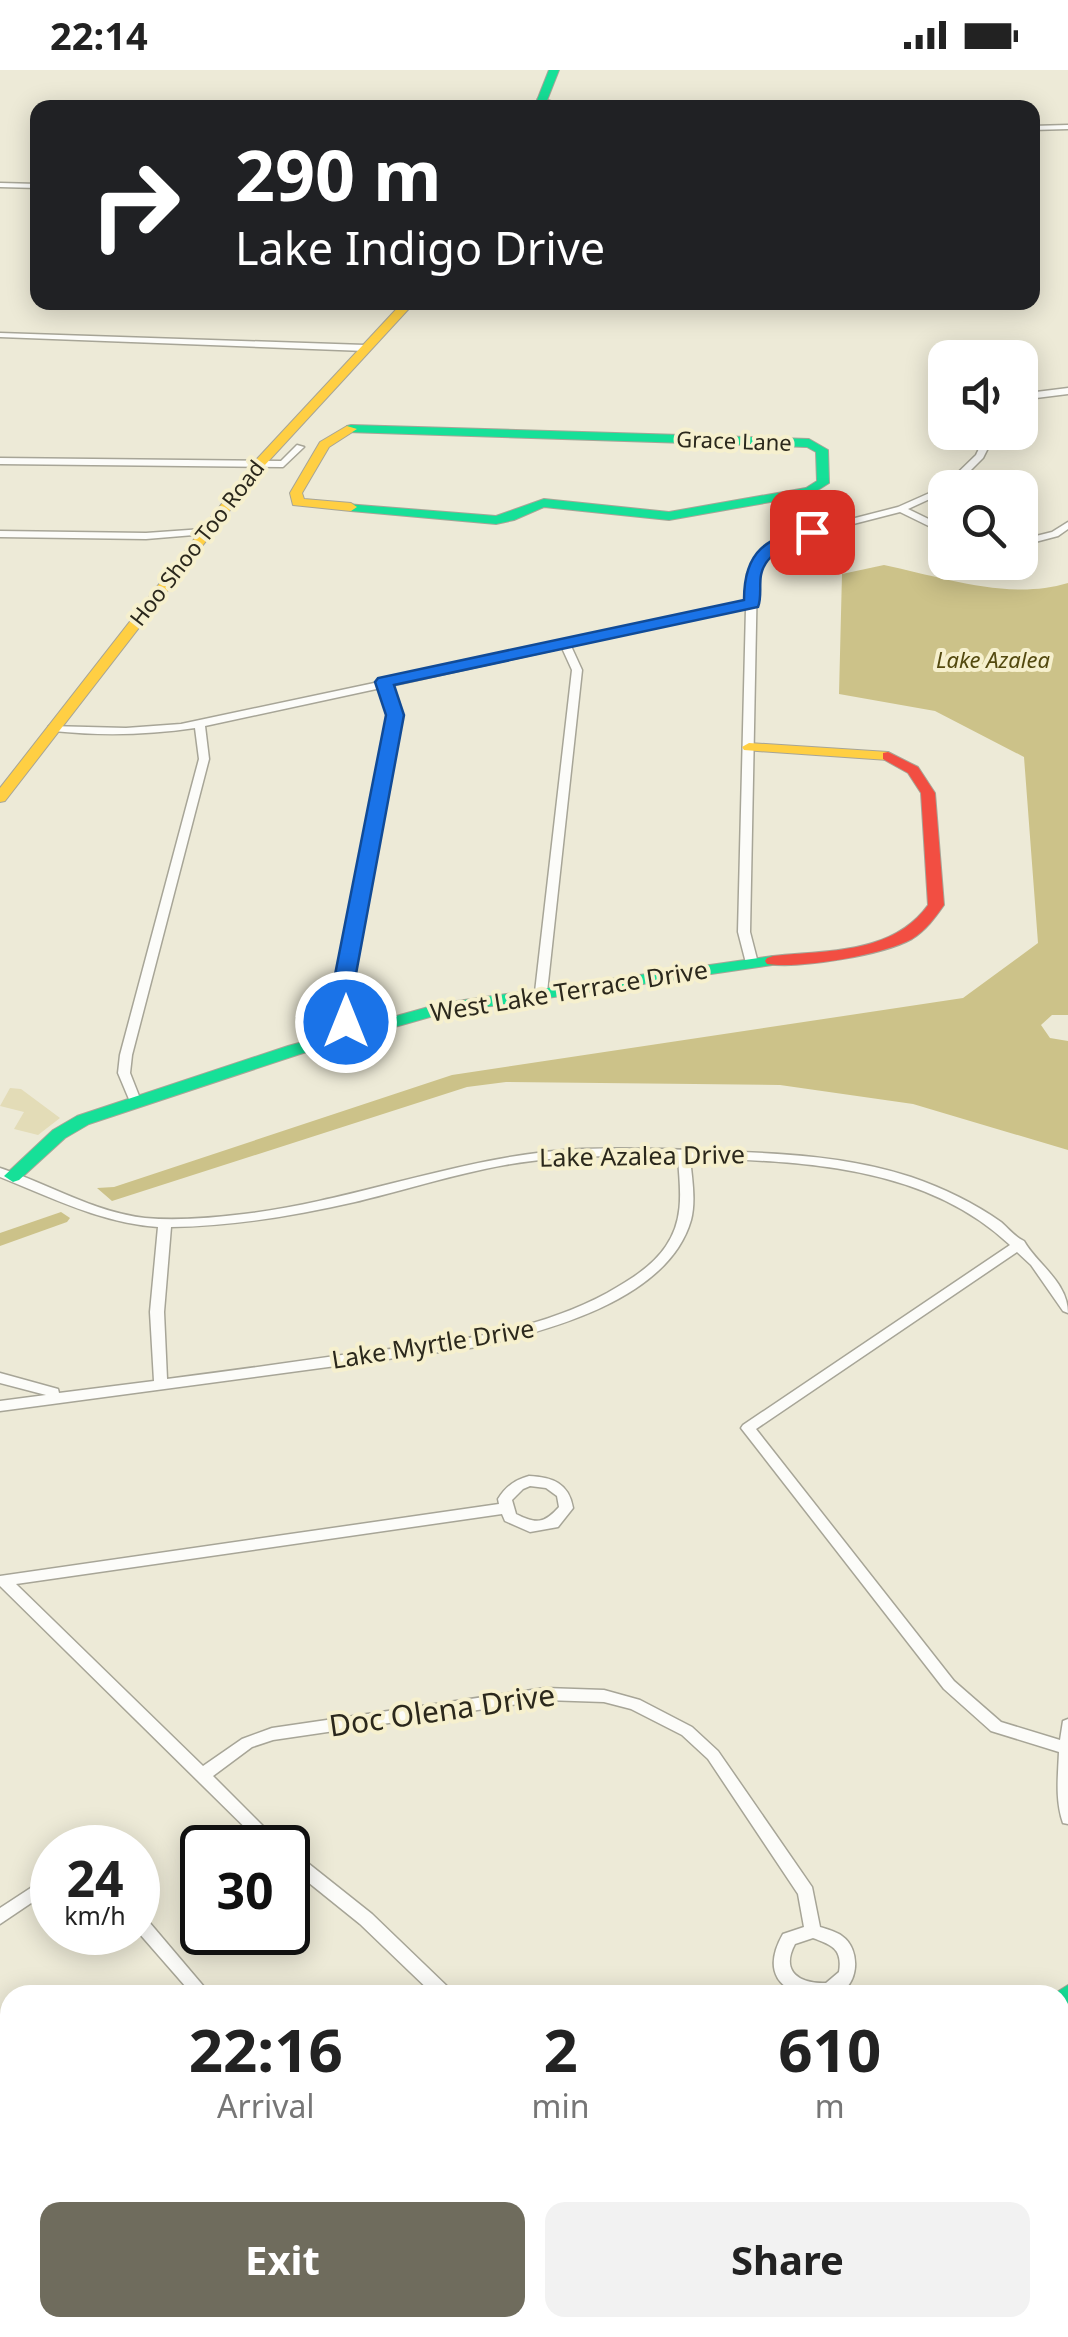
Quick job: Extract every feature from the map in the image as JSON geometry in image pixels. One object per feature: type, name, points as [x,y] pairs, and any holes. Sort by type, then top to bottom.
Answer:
[{"type":"street","points":[[542,100],[554,70]]},
{"type":"street","points":[[1040,128],[1068,127]]},
{"type":"street","points":[[0,184],[30,186]]},
{"type":"street","name":"Hoo Shoo Too Road","points":[[0,798],[259,464],[402,310]]},
{"type":"street","points":[[0,335],[365,348]]},
{"type":"street","points":[[1038,395],[1068,391]]},
{"type":"street","name":"Grace Lane","points":[[350,429],[802,443],[822,450],[823,483],[810,491],[668,516],[550,502],[529,506],[511,519],[496,520],[302,504],[296,500],[296,493],[321,450],[336,434],[350,429]]},
{"type":"street","points":[[277,443],[321,450]]},
{"type":"street","points":[[0,460],[259,464],[286,462],[300,447]]},
{"type":"street","points":[[752,963],[744,932],[752,574],[762,554],[792,537],[902,509],[928,497]]},
{"type":"street","points":[[902,509],[928,522]]},
{"type":"street","points":[[1038,539],[1068,525]]},
{"type":"street","points":[[0,534],[199,537]]},
{"type":"street","points":[[54,728],[103,734],[200,724],[752,604]]},
{"type":"street","points":[[541,992],[577,670],[564,643]]},
{"type":"street","points":[[353,1032],[346,1022],[343,990],[395,715],[384,682]]},
{"type":"street","points":[[134,1101],[124,1073],[126,1056],[204,759],[200,724]]},
{"type":"street","name":"West Lake Terrace Drive","points":[[6,1174],[83,1120],[353,1032],[443,1008],[896,941],[930,921],[936,905],[928,793],[922,778],[910,765],[889,756],[748,748]]},
{"type":"street","name":"Lake Azalea Drive","points":[[6,1174],[98,1213],[165,1223],[268,1215],[512,1159],[575,1152],[786,1156],[858,1166],[949,1196],[979,1212],[1020,1244],[1068,1308]]},
{"type":"street","name":"Lake Myrtle Drive","points":[[0,1406],[478,1342],[556,1322],[620,1290],[656,1264],[676,1243],[687,1204],[684,1154]]},
{"type":"street","points":[[161,1384],[158,1312],[165,1223]]},
{"type":"street","points":[[1020,1244],[748,1428],[949,1685],[996,1727],[1066,1748]]},
{"type":"street","name":"Lake Myrtle Drive","points":[[0,1378],[30,1389],[76,1394]]},
{"type":"street","points":[[2,1581],[505,1508]]},
{"type":"street","points":[[2,1581],[254,1825]]},
{"type":"street","name":"Doc Olena Drive","points":[[202,1775],[247,1743],[272,1734],[545,1694],[604,1696],[661,1716],[687,1731],[713,1755],[806,1892],[813,1931]]},
{"type":"street","points":[[1068,1725],[1068,1818]]},
{"type":"street","points":[[310,1874],[366,1919],[435,1985]]},
{"type":"street","points":[[0,1917],[30,1896]]},
{"type":"street","points":[[798,1985],[790,1982],[779,1960],[789,1938],[813,1931],[838,1941],[850,1962],[837,1985]]},
{"type":"street","points":[[160,1946],[195,1985]]},
{"type":"shaded area","points":[[10,1088],[21,1089],[60,1118],[38,1135],[14,1129],[24,1112],[0,1106]]},
{"type":"water","name":"Lake Azalea","points":[[884,565],[928,575],[928,580],[999,588],[1046,588],[1068,583],[1068,1015],[1052,1015],[1041,1025],[1050,1038],[1068,1041],[1068,1150],[913,1104],[780,1085],[506,1082],[467,1087],[112,1201],[97,1188],[114,1187],[452,1075],[963,998],[1038,943],[1024,757],[935,711],[839,694],[842,574]]},
{"type":"waterway","points":[[0,1240],[61,1218]]},
{"type":"traffic: fast","points":[[542,100],[554,70]]},
{"type":"traffic: fast","points":[[351,429],[809,443],[822,450],[823,483],[810,491],[669,516],[544,503],[496,520],[351,507]]},
{"type":"traffic: fast","points":[[13,1176],[59,1134],[83,1120],[294,1050],[443,1008],[773,961]]},
{"type":"traffic: slow","points":[[0,798],[260,463],[403,310]]},
{"type":"traffic: slow","points":[[351,429],[324,445],[296,493],[298,502],[351,507]]},
{"type":"traffic: slow","points":[[749,747],[888,756]]},
{"type":"traffic: jam","points":[[773,961],[840,954],[886,944],[923,922],[936,905],[928,793],[913,770],[888,756]]},
{"type":"route","points":[[346,1022],[343,990],[395,715],[384,682],[728,606],[752,604],[752,574],[762,554],[792,537],[812,532]]}]
